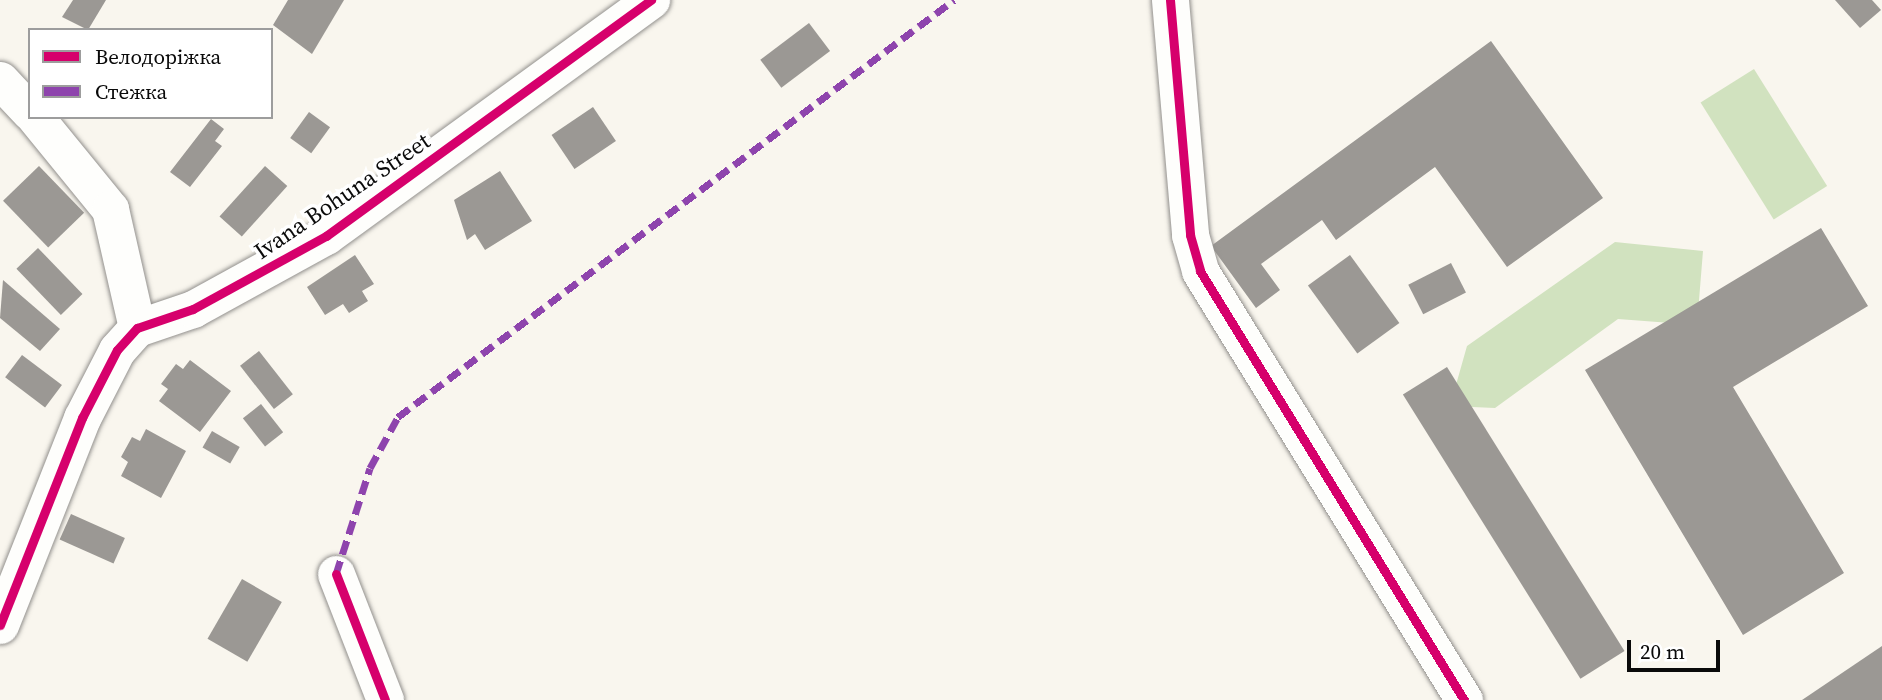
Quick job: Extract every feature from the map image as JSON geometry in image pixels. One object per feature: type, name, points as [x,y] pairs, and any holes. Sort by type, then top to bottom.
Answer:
[{"type":"street","points":[[1170,0],[1190,235],[1200,271],[1464,700]]},
{"type":"street","name":"Ivana Bohuna Street","points":[[137,328],[193,309],[326,236],[627,8]]},
{"type":"street","points":[[0,80],[28,109]]},
{"type":"street","points":[[0,625],[82,418],[117,350],[137,328],[110,209],[37,119]]},
{"type":"street","points":[[336,574],[385,700]]},
{"type":"green space","points":[[1754,69],[1827,186],[1774,219],[1701,102]]},
{"type":"green space","points":[[1615,242],[1703,251],[1697,325],[1618,319],[1495,408],[1450,406],[1467,346]]},
{"type":"building","points":[[73,0],[106,0],[89,28],[62,17]]},
{"type":"building","points":[[288,0],[344,0],[312,54],[273,25]]},
{"type":"building","points":[[1835,0],[1872,0],[1881,10],[1860,28]]},
{"type":"building","points":[[809,23],[830,51],[781,88],[760,60]]},
{"type":"building","points":[[1491,41],[1603,198],[1507,267],[1435,167],[1336,240],[1322,220],[1261,264],[1280,290],[1256,308],[1211,246]]},
{"type":"building","points":[[593,107],[616,141],[574,169],[552,135]]},
{"type":"building","points":[[309,112],[330,127],[311,153],[290,138]]},
{"type":"building","points":[[211,119],[224,129],[215,141],[222,146],[190,187],[170,172]]},
{"type":"building","points":[[39,166],[84,213],[48,247],[3,201]]},
{"type":"building","points":[[265,166],[287,186],[242,237],[219,217]]},
{"type":"building","points":[[500,171],[532,221],[485,250],[475,234],[467,240],[454,200]]},
{"type":"building","points":[[1821,228],[1868,306],[1733,387],[1844,573],[1743,635],[1585,370]]},
{"type":"building","points":[[38,248],[82,294],[61,315],[16,269]]},
{"type":"building","points":[[355,255],[374,284],[362,291],[368,301],[349,313],[343,304],[325,315],[307,287]]},
{"type":"building","points":[[1350,255],[1399,323],[1357,354],[1308,286]]},
{"type":"building","points":[[1451,263],[1466,292],[1423,314],[1408,285]]},
{"type":"building","points":[[3,280],[60,329],[40,351],[0,318]]},
{"type":"building","points":[[259,351],[293,394],[274,409],[240,366]]},
{"type":"building","points":[[22,355],[62,385],[45,407],[5,377]]},
{"type":"building","points":[[190,360],[231,391],[200,432],[159,401],[168,389],[161,384],[176,364],[183,369]]},
{"type":"building","points":[[1447,367],[1625,651],[1580,679],[1403,395]]},
{"type":"building","points":[[261,404],[283,432],[265,447],[243,418]]},
{"type":"building","points":[[146,429],[186,451],[161,498],[121,476],[128,462],[121,457],[132,437],[140,441]]},
{"type":"building","points":[[212,431],[240,447],[230,463],[202,447]]},
{"type":"building","points":[[71,514],[125,538],[114,564],[60,540]]},
{"type":"building","points":[[242,579],[282,602],[247,662],[208,639]]},
{"type":"building","points":[[1882,646],[1882,700],[1802,700]]},
{"type":"marked path","points":[[336,574],[370,468],[398,417],[954,0]]},
{"type":"cycle path","points":[[0,625],[82,418],[117,350],[137,328],[193,309],[326,236],[651,0]]},
{"type":"cycle path","points":[[1170,0],[1190,235],[1200,271],[1464,700]]},
{"type":"cycle path","points":[[336,574],[385,700]]}]
